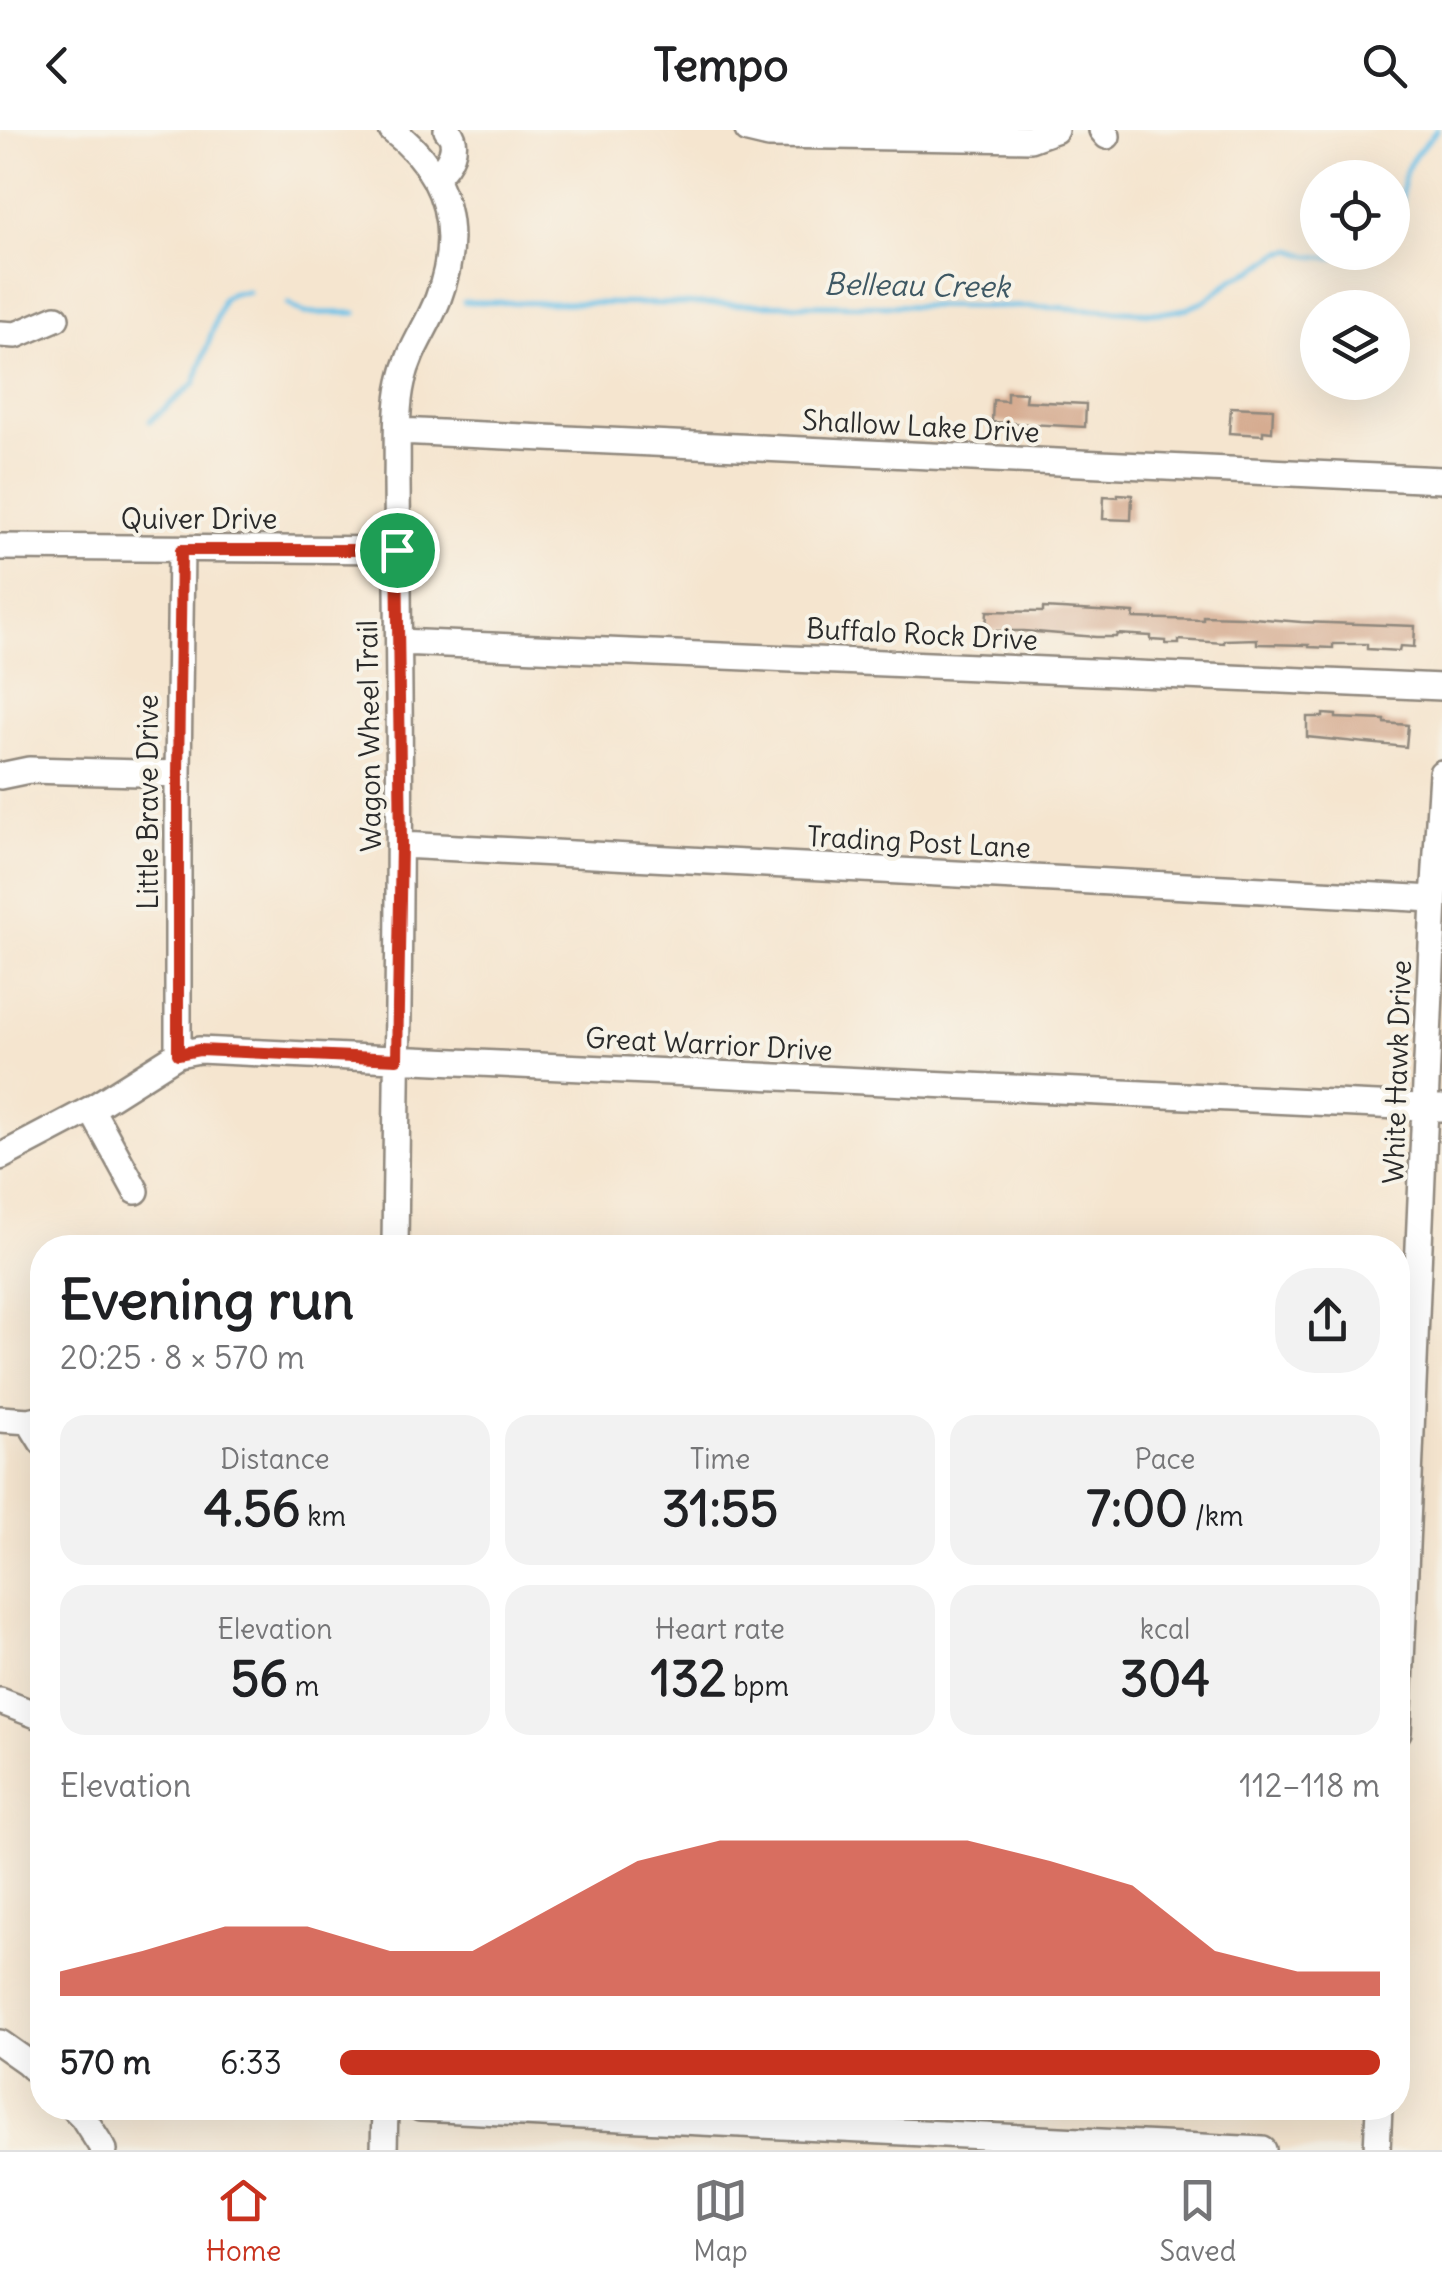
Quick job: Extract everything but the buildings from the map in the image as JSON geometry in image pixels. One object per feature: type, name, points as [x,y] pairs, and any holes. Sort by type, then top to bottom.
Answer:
[{"type":"street","points":[[436,176],[452,152],[454,140],[447,130]]},
{"type":"street","points":[[748,130],[769,136],[1030,139],[1055,130]]},
{"type":"street","name":"Wagon Wheel Trail","points":[[395,1235],[401,845],[398,431],[401,384],[412,348],[437,301],[448,266],[449,215],[436,176],[403,133]]},
{"type":"street","points":[[0,334],[16,334],[56,318]]},
{"type":"street","name":"Shallow Lake Drive","points":[[398,431],[1442,480]]},
{"type":"street","name":"Quiver Drive","points":[[0,547],[397,550]]},
{"type":"street","name":"Little Brave Drive","points":[[178,1054],[181,550]]},
{"type":"street","name":"Buffalo Rock Drive","points":[[399,642],[1442,687]]},
{"type":"street","points":[[0,776],[28,770],[178,774]]},
{"type":"street","name":"White Hawk Drive","points":[[1410,1299],[1434,1108],[1434,899],[1442,773]]},
{"type":"street","name":"Trading Post Lane","points":[[401,845],[1434,899]]},
{"type":"street","name":"Great Warrior Drive","points":[[0,1157],[91,1109],[178,1054],[199,1050],[1434,1108]]},
{"type":"street","points":[[91,1109],[136,1192]]},
{"type":"street","points":[[0,1419],[30,1425]]},
{"type":"street","points":[[0,1701],[30,1712]]},
{"type":"street","points":[[0,2044],[30,2065]]},
{"type":"street","points":[[85,2120],[104,2150]]},
{"type":"street","points":[[384,2150],[385,2120]]},
{"type":"street","points":[[661,2120],[1263,2150]]},
{"type":"street","points":[[1377,2150],[1378,2120]]},
{"type":"waterway","name":"Belleau Creek","points":[[1410,164],[1437,130]]},
{"type":"waterway","name":"Belleau Creek","points":[[464,302],[1046,307],[1161,313],[1203,302],[1236,277],[1280,253],[1300,253]]},
{"type":"waterway","name":"Belleau Creek","points":[[150,421],[195,383],[223,299],[231,293],[248,292]]},
{"type":"waterway","name":"Belleau Creek","points":[[288,304],[304,313],[356,313]]},
{"type":"route","points":[[181,550],[397,550],[401,845],[397,1059],[199,1050],[178,1054],[181,550]]}]
